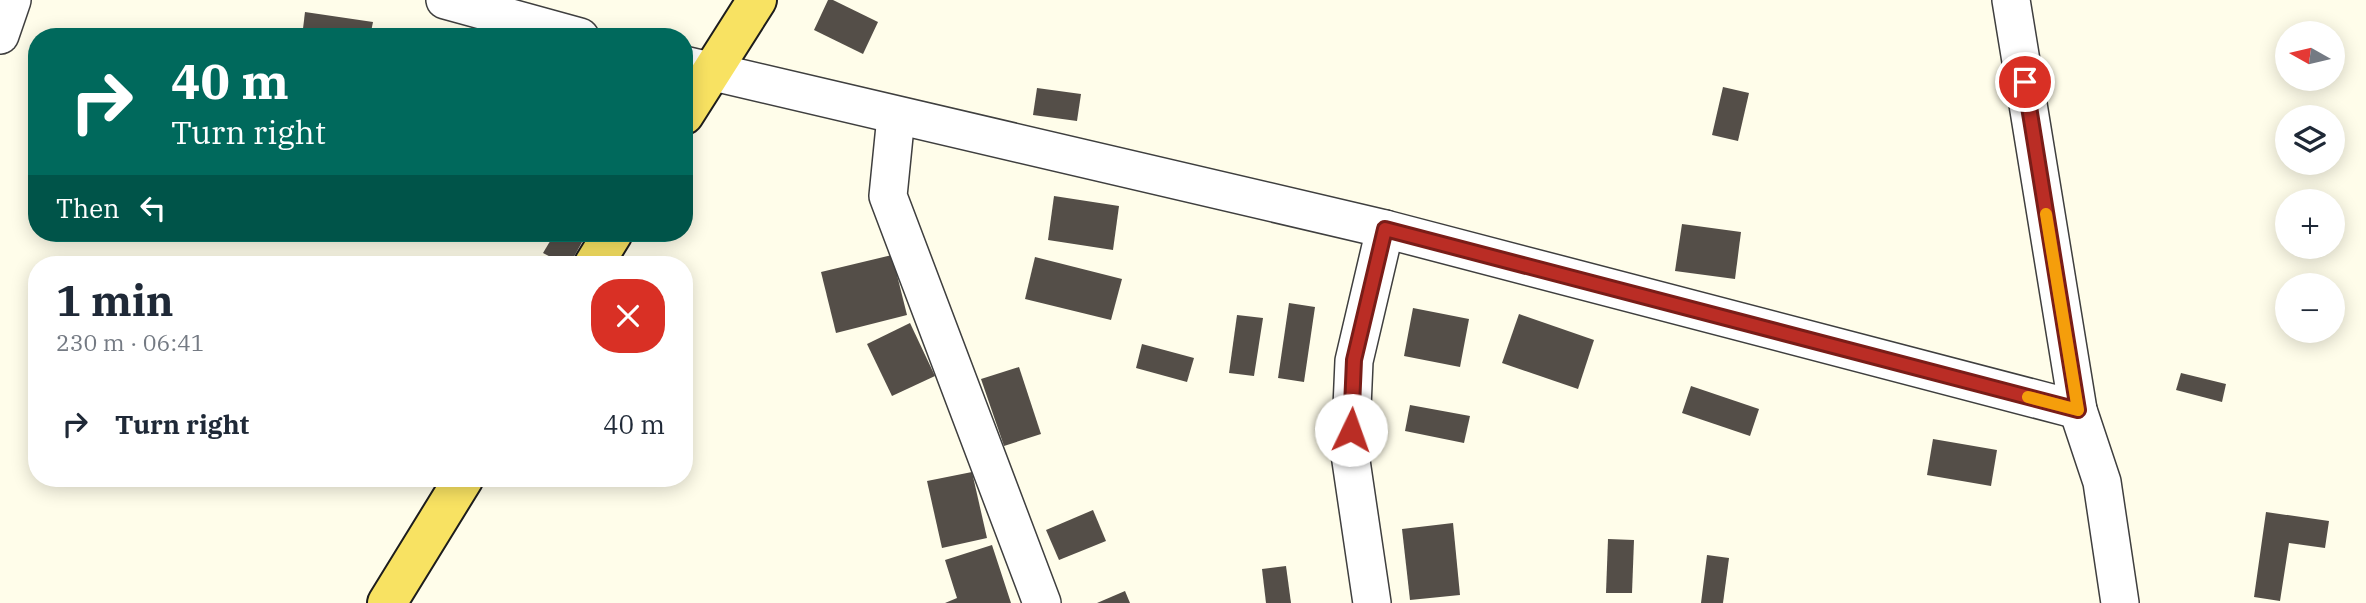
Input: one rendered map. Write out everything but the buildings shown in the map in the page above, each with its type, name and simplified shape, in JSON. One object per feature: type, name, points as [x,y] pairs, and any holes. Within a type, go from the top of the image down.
[{"type":"main road","points":[[697,69],[757,0]]},
{"type":"main road","points":[[387,603],[458,487]]},
{"type":"street","points":[[0,36],[12,0]]},
{"type":"street","points":[[445,0],[547,28]]},
{"type":"street","points":[[2011,0],[2078,410],[2102,482],[2120,603]]},
{"type":"street","points":[[697,69],[1385,229],[2078,410]]},
{"type":"street","points":[[896,116],[888,196],[1041,603]]},
{"type":"street","points":[[1372,603],[1350,454],[1354,360],[1385,229]]},
{"type":"slow traffic","points":[[2028,397],[2078,410],[2046,214]]},
{"type":"route","points":[[1351,430],[1354,360],[1385,229],[2078,410],[2025,82]]}]
